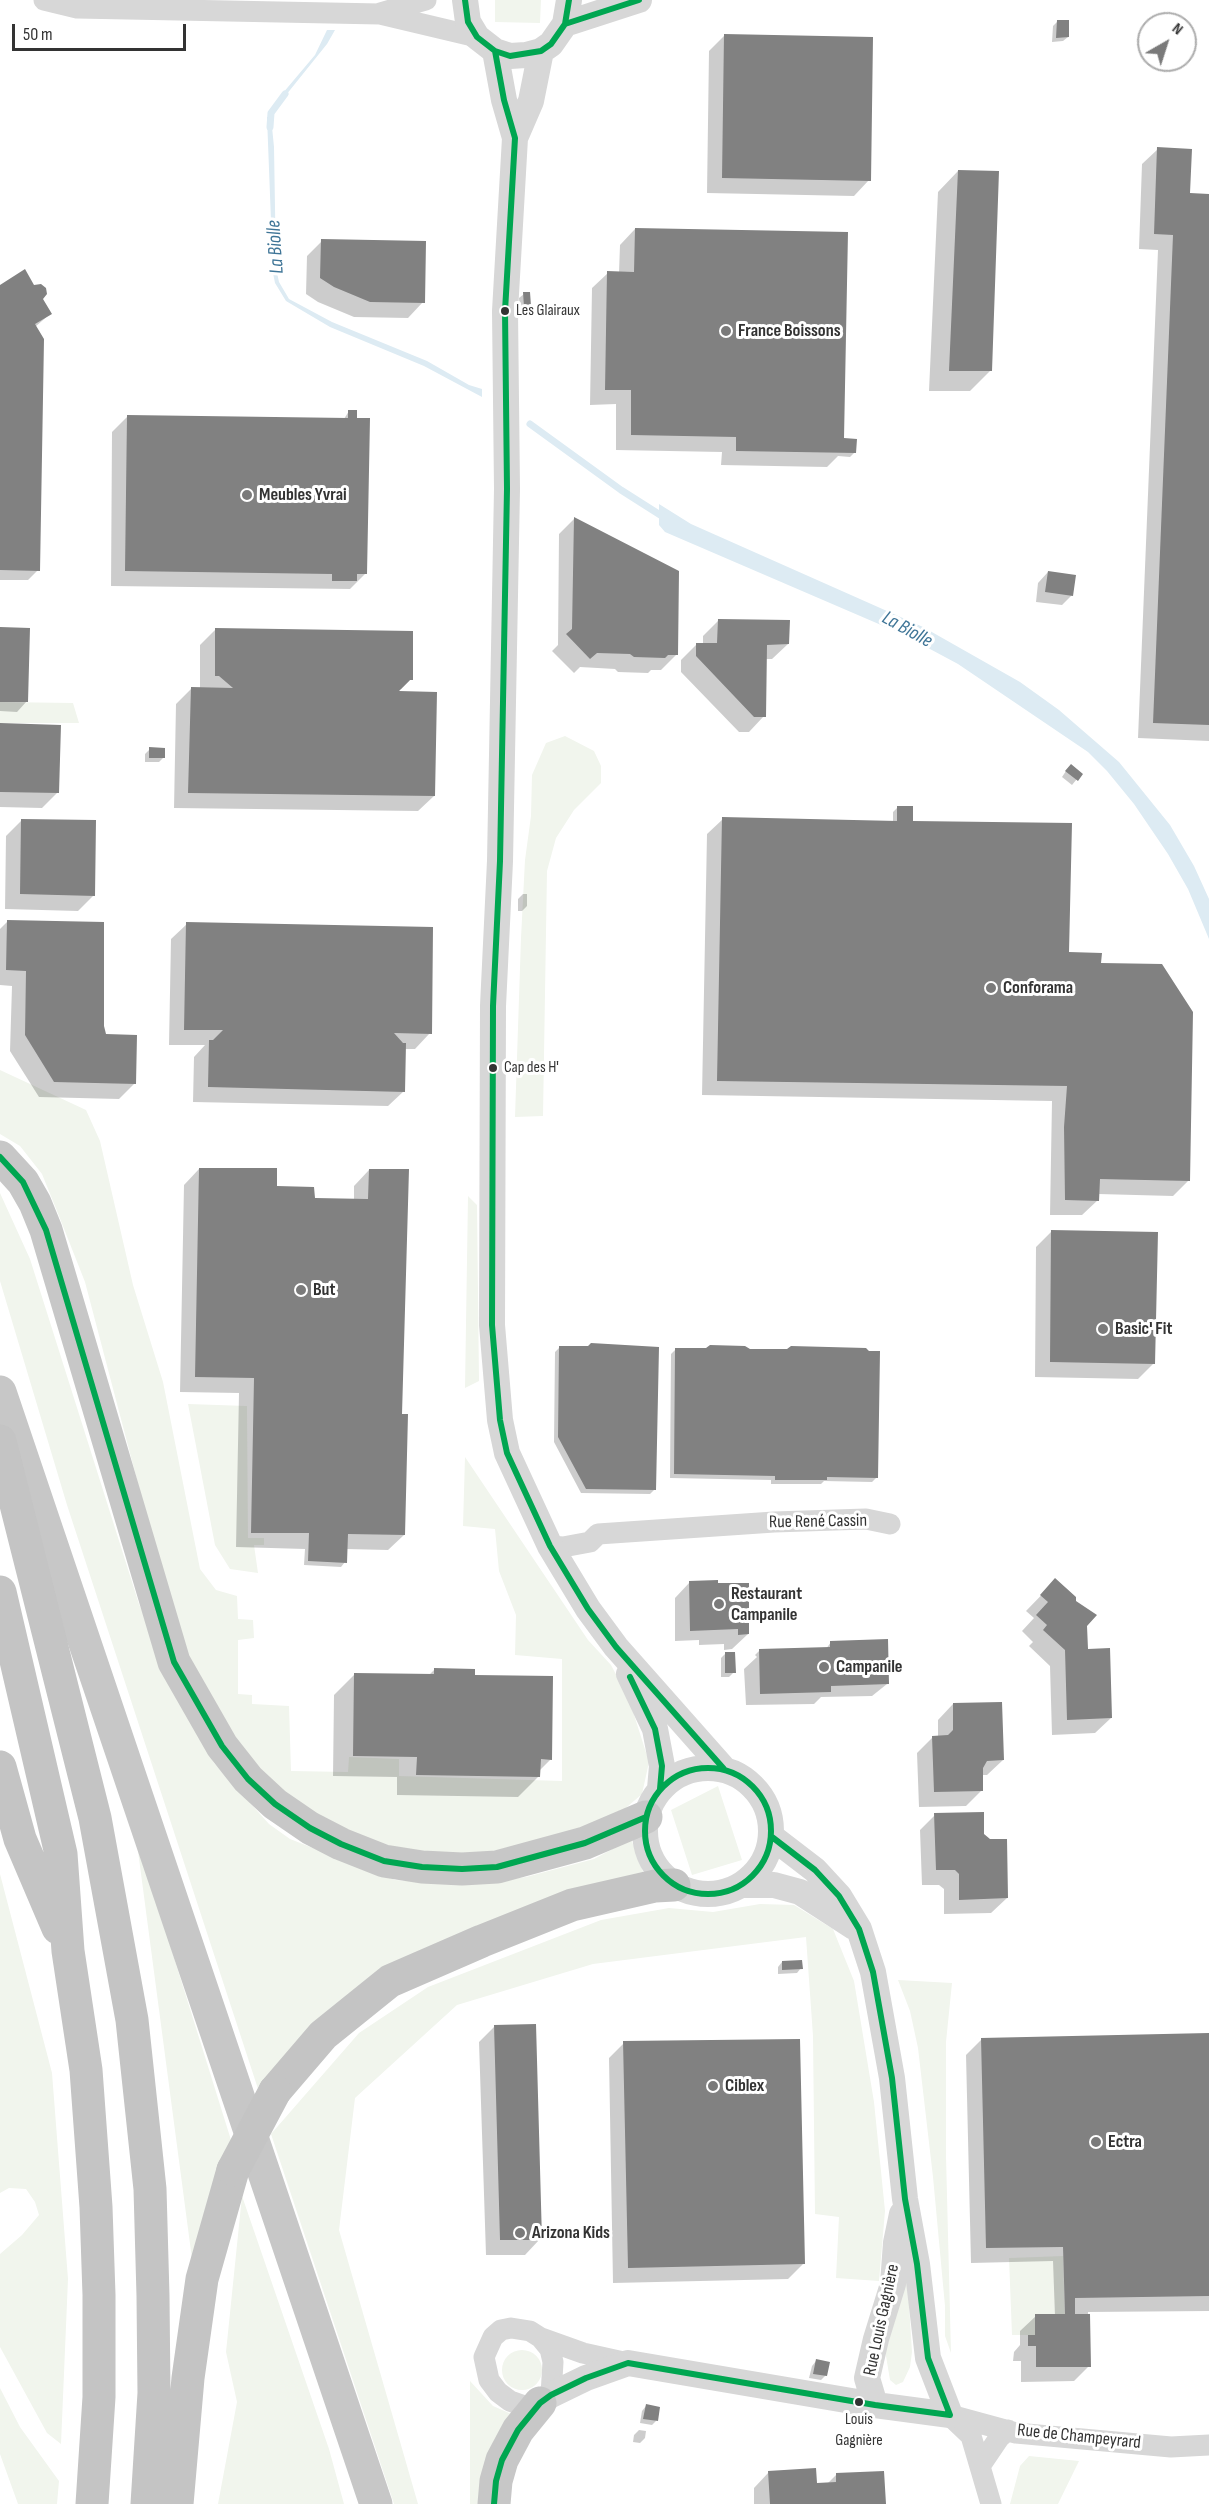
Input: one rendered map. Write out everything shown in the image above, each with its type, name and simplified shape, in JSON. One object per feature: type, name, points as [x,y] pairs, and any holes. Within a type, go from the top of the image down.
[{"type":"highway","points":[[0,1158],[23,1182],[35,1203],[45,1230],[174,1662],[222,1746],[248,1779],[275,1804],[310,1828],[341,1844],[384,1861],[422,1867],[462,1869],[497,1867],[585,1844],[653,1803]]},
{"type":"highway","points":[[0,1392],[376,2504]]},
{"type":"highway","points":[[0,1441],[95,1818],[132,2020],[150,2189],[154,2393],[147,2504]]},
{"type":"highway","points":[[0,1592],[61,1854],[68,1952],[86,2070],[96,2207],[99,2397],[92,2504]]},
{"type":"highway","points":[[0,1767],[21,1839],[68,1952]]},
{"type":"highway","points":[[177,2504],[188,2378],[202,2279],[233,2170],[275,2091],[323,2035],[390,1981],[572,1905],[655,1886],[674,1885]]},
{"type":"highway","points":[[494,2504],[496,2481],[502,2460],[518,2430],[546,2399]]},
{"type":"street","points":[[44,0],[77,8],[380,14],[486,44],[510,56],[541,51],[559,35],[567,12],[639,0]]},
{"type":"street","points":[[380,14],[426,0]]},
{"type":"street","points":[[465,0],[468,22],[486,44],[515,138],[505,311],[507,489],[500,861],[493,1006],[492,1325],[500,1420],[507,1453],[549,1546],[588,1609],[616,1647],[724,1769]]},
{"type":"street","points":[[515,138],[531,101],[541,51]]},
{"type":"street","name":"Rue René Cassin","points":[[549,1546],[563,1547],[590,1542],[598,1534],[774,1522],[866,1520],[890,1524],[865,1532],[621,1544],[601,1549],[590,1542]]},
{"type":"street","points":[[616,1647],[655,1729],[662,1766],[653,1803],[645,1837],[649,1855],[659,1872],[674,1885],[690,1892],[708,1895],[725,1892],[741,1885],[756,1873],[767,1856],[772,1837],[768,1811],[755,1788],[741,1776],[724,1769],[707,1767],[689,1770],[673,1777],[653,1803]]},
{"type":"street","name":"Rue Louis Gagnière","points":[[772,1837],[823,1879],[838,1896],[866,1947],[877,1986],[892,2078],[905,2199],[917,2264],[928,2358],[950,2415]]},
{"type":"street","points":[[741,1885],[774,1885],[800,1892],[857,1929]]},
{"type":"street","name":"Rue Louis Gagnière","points":[[875,2405],[867,2378],[893,2284],[896,2243],[905,2199]]},
{"type":"street","points":[[628,2363],[586,2378],[546,2399],[524,2406],[510,2401],[498,2392],[489,2380],[483,2356],[493,2337],[501,2330],[518,2328],[583,2353],[628,2363],[875,2405],[950,2415],[971,2436],[992,2504]]},
{"type":"street","points":[[541,2338],[549,2349],[553,2362],[546,2399]]},
{"type":"street","name":"Rue de Champeyrard","points":[[950,2415],[1008,2430],[1171,2447],[1209,2445]]},
{"type":"street","points":[[980,2466],[999,2438],[1008,2430]]},
{"type":"shaded area","points":[[495,0],[541,0],[540,23],[495,22]]},
{"type":"shaded area","points":[[0,702],[73,703],[79,723],[0,723]]},
{"type":"shaded area","points":[[565,736],[594,751],[601,766],[601,783],[574,810],[556,838],[547,871],[543,1116],[515,1117],[521,938],[532,775],[546,743]]},
{"type":"shaded area","points":[[0,1070],[86,1110],[100,1141],[133,1285],[163,1382],[200,1569],[216,1590],[237,1596],[238,1619],[253,1620],[254,1638],[238,1640],[238,1694],[252,1695],[252,1704],[289,1706],[291,1771],[348,1772],[349,1757],[399,1759],[399,1776],[562,1781],[562,1659],[515,1655],[516,1615],[499,1571],[495,1529],[463,1526],[465,1457],[588,1640],[611,1665],[629,1699],[649,1762],[642,1794],[613,1819],[587,1828],[465,1858],[418,1853],[368,1840],[300,1809],[247,1756],[196,1681],[157,1556],[85,1282],[42,1174],[20,1146],[0,1134]]},
{"type":"shaded area","points":[[0,1193],[30,1259],[139,1604],[182,1705],[214,1763],[269,1824],[290,1839],[395,1880],[463,1885],[526,1877],[594,1859],[631,1839],[645,1877],[475,1931],[260,2095],[67,1505],[0,1281]]},
{"type":"shaded area","points":[[468,1196],[477,1205],[479,1381],[465,1388]]},
{"type":"shaded area","points":[[188,1404],[247,1406],[248,1538],[264,1538],[264,1545],[254,1545],[258,1573],[230,1569],[215,1545]]},
{"type":"shaded area","points":[[718,1786],[742,1860],[692,1875],[671,1810]]},
{"type":"shaded area","points":[[136,1836],[231,2140],[194,2274]]},
{"type":"shaded area","points":[[0,1874],[52,2073],[68,2279],[61,2444],[47,2433],[0,2347],[0,2254],[22,2235],[39,2215],[35,2202],[26,2189],[9,2188],[0,2193]]},
{"type":"shaded area","points":[[760,1904],[794,1905],[833,1929],[854,1981],[874,2102],[885,2211],[879,2281],[836,2278],[839,2217],[815,2214],[813,2036],[806,1937],[593,1964],[457,2005],[355,2098],[339,2230],[418,2504],[394,2504],[271,2134],[359,2033],[428,1987],[601,1920],[669,1908],[713,1912]]},
{"type":"shaded area","points":[[898,1980],[952,1983],[946,2042],[946,2156],[951,2353],[945,2336],[945,2306],[933,2177],[918,2048],[910,2011]]},
{"type":"shaded area","points":[[242,2196],[329,2449],[344,2504],[218,2504],[237,2402],[226,2352]]},
{"type":"shaded area","points":[[1063,2256],[1065,2314],[1035,2335],[1012,2335],[1009,2258]]},
{"type":"shaded area","points":[[907,2273],[912,2352],[910,2367],[903,2382],[896,2385],[890,2380],[885,2350]]},
{"type":"shaded area","points":[[522,2350],[536,2356],[542,2370],[536,2384],[522,2390],[508,2384],[502,2370],[508,2356]]},
{"type":"shaded area","points":[[470,2381],[493,2406],[516,2416],[482,2504],[470,2504]]},
{"type":"shaded area","points":[[0,2388],[20,2427],[59,2481],[57,2504],[18,2504],[0,2454]]},
{"type":"shaded area","points":[[1029,2456],[1079,2461],[1058,2504],[1010,2504],[1020,2466]]},
{"type":"water","points":[[327,30],[335,30],[327,44],[282,100],[277,100],[315,55]]},
{"type":"water","points":[[267,117],[271,117],[274,147],[276,268],[279,282],[289,299],[332,322],[427,361],[469,385],[482,389],[482,397],[424,366],[330,327],[286,301],[275,283],[273,273]]},
{"type":"water","points":[[659,504],[691,524],[923,627],[1020,682],[1059,710],[1119,762],[1170,825],[1194,866],[1209,899],[1209,939],[1188,889],[1168,854],[1134,804],[1088,752],[958,664],[902,634],[665,532],[659,525]]},
{"type":"building","points":[[1057,20],[1069,20],[1069,37],[1056,38]]},
{"type":"building","points":[[724,34],[873,37],[871,181],[722,178]]},
{"type":"building","points":[[1157,147],[1192,149],[1190,193],[1209,194],[1209,725],[1153,723],[1173,235],[1154,234]]},
{"type":"building","points":[[958,170],[999,171],[992,371],[949,371]]},
{"type":"building","name":"France Boissons","points":[[635,228],[848,232],[844,438],[857,439],[856,453],[736,451],[736,437],[631,435],[631,390],[605,390],[607,271],[634,272]]},
{"type":"building","points":[[321,239],[426,241],[425,303],[370,302],[334,287],[320,278]]},
{"type":"building","points":[[25,269],[34,285],[41,284],[46,288],[47,294],[43,299],[52,314],[35,324],[44,339],[40,571],[0,570],[0,285]]},
{"type":"building","name":"Les Glairaux","points":[[523,292],[530,292],[531,306],[524,307]]},
{"type":"building","name":"Meubles Yvrai","points":[[348,410],[357,410],[357,418],[370,418],[367,574],[357,574],[357,581],[332,581],[332,574],[125,571],[127,415],[348,418]]},
{"type":"building","points":[[574,517],[679,571],[678,655],[668,655],[665,658],[597,653],[590,659],[566,634],[572,629]]},
{"type":"building","points":[[1048,571],[1076,575],[1073,596],[1045,592]]},
{"type":"building","points":[[718,619],[790,620],[789,644],[767,645],[766,717],[754,717],[696,656],[696,643],[717,643]]},
{"type":"building","points":[[0,627],[30,628],[28,702],[0,702]]},
{"type":"building","points":[[215,628],[413,631],[413,680],[410,680],[399,691],[437,692],[435,796],[188,793],[191,687],[233,688],[219,676],[215,676]]},
{"type":"building","points":[[0,723],[61,725],[59,793],[0,792]]},
{"type":"building","points":[[149,747],[165,748],[165,758],[149,758]]},
{"type":"building","points":[[1071,764],[1083,774],[1078,781],[1065,771]]},
{"type":"building","name":"Conforama","points":[[897,806],[913,806],[913,821],[1072,823],[1069,952],[1102,953],[1101,963],[1162,964],[1193,1012],[1190,1181],[1100,1179],[1099,1201],[1065,1200],[1064,1127],[1067,1086],[717,1081],[722,817],[897,821]]},
{"type":"building","points":[[21,819],[96,820],[95,896],[20,894]]},
{"type":"building","points":[[7,920],[104,922],[104,1026],[106,1034],[137,1035],[136,1084],[54,1082],[25,1035],[26,971],[6,970]]},
{"type":"building","points":[[186,922],[433,927],[432,1034],[394,1033],[403,1043],[406,1043],[405,1092],[208,1087],[209,1040],[213,1040],[223,1030],[184,1030]]},
{"type":"building","name":"But","points":[[199,1168],[277,1168],[277,1186],[314,1187],[315,1198],[368,1199],[369,1169],[409,1169],[402,1414],[408,1414],[405,1535],[348,1534],[347,1563],[308,1561],[309,1533],[251,1533],[254,1378],[195,1377]]},
{"type":"building","name":"Basic' Fit","points":[[1051,1230],[1158,1232],[1155,1364],[1050,1362]]},
{"type":"building","points":[[591,1343],[659,1347],[656,1490],[586,1489],[558,1437],[559,1346],[588,1346]]},
{"type":"building","points":[[710,1345],[745,1346],[750,1349],[787,1349],[791,1346],[866,1348],[869,1351],[880,1351],[878,1478],[827,1477],[827,1480],[775,1480],[775,1476],[674,1474],[675,1348],[706,1348]]},
{"type":"building","points":[[1055,1578],[1076,1597],[1076,1601],[1097,1615],[1087,1626],[1088,1649],[1110,1648],[1112,1718],[1067,1720],[1065,1650],[1043,1630],[1047,1625],[1036,1615],[1048,1602],[1040,1595]]},
{"type":"building","name":"Restaurant Campanile","points":[[718,1580],[718,1583],[749,1583],[749,1634],[738,1635],[738,1629],[690,1631],[689,1581]]},
{"type":"building","name":"Campanile","points":[[888,1639],[889,1684],[831,1686],[831,1692],[760,1694],[759,1649],[830,1647],[830,1641]]},
{"type":"building","points":[[725,1652],[735,1652],[736,1673],[725,1673]]},
{"type":"building","points":[[434,1668],[475,1669],[475,1675],[553,1676],[552,1760],[541,1759],[540,1777],[416,1775],[417,1757],[353,1756],[354,1673],[434,1674]]},
{"type":"building","points":[[1002,1702],[1004,1760],[987,1761],[983,1768],[983,1791],[934,1792],[932,1736],[948,1735],[953,1730],[953,1703]]},
{"type":"building","points":[[984,1812],[984,1834],[990,1839],[1007,1839],[1008,1898],[959,1900],[959,1874],[955,1870],[936,1870],[934,1813]]},
{"type":"building","points":[[802,1960],[803,1969],[782,1970],[782,1961]]},
{"type":"building","points":[[536,2024],[542,2240],[500,2240],[494,2025]]},
{"type":"building","name":"Ectra","points":[[1209,2033],[1209,2296],[1075,2298],[1075,2314],[1090,2314],[1091,2367],[1036,2367],[1036,2346],[1028,2346],[1028,2335],[1035,2335],[1035,2314],[1065,2314],[1063,2247],[986,2248],[981,2038]]},
{"type":"building","points":[[800,2039],[805,2264],[628,2268],[623,2041]]},
{"type":"building","points":[[816,2359],[830,2362],[827,2376],[813,2374]]},
{"type":"building","points":[[646,2404],[660,2407],[658,2421],[643,2419]]},
{"type":"building","points":[[816,2468],[817,2483],[836,2482],[836,2473],[884,2471],[886,2504],[770,2504],[768,2471]]},
{"type":"waterway","name":"La Biolle","points":[[270,127],[271,113],[285,94]]},
{"type":"waterway","name":"La Biolle","points":[[530,424],[621,490],[665,518]]},
{"type":"transit line","points":[[465,0],[468,22],[477,37],[495,51],[510,56],[541,51],[551,44],[565,24],[569,0]]},
{"type":"transit line","points":[[565,24],[639,0]]},
{"type":"transit line","points":[[495,51],[504,100],[515,138],[505,311],[507,489],[500,861],[493,1006],[492,1325],[500,1420],[507,1453],[550,1546],[588,1609],[616,1647],[724,1769]]},
{"type":"transit line","points":[[0,1157],[23,1182],[46,1230],[174,1662],[222,1746],[248,1779],[275,1804],[310,1828],[341,1844],[384,1861],[422,1867],[462,1869],[497,1867],[585,1843],[646,1817]]},
{"type":"transit line","points":[[630,1677],[655,1729],[662,1766],[660,1789]]},
{"type":"transit line","points":[[708,1768],[732,1772],[753,1786],[767,1807],[771,1831],[767,1855],[753,1876],[732,1890],[708,1894],[684,1890],[663,1876],[649,1855],[645,1831],[649,1807],[663,1786],[684,1772],[708,1768]]},
{"type":"transit line","points":[[494,2504],[496,2481],[502,2460],[518,2430],[540,2403],[586,2378],[628,2363],[875,2405],[950,2415],[928,2358],[917,2264],[905,2199],[892,2078],[873,1972],[859,1929],[839,1896],[815,1870],[772,1837]]},
{"type":"place","name":"Les Glairaux","points":[[505,311]]},
{"type":"place","name":"France Boissons","points":[[726,331]]},
{"type":"place","name":"Meubles Yvrai","points":[[247,495]]},
{"type":"place","name":"Conforama","points":[[991,988]]},
{"type":"place","name":"Cap des H'","points":[[493,1068]]},
{"type":"place","name":"But","points":[[301,1290]]},
{"type":"place","name":"Basic' Fit","points":[[1103,1329]]},
{"type":"place","name":"Restaurant Campanile","points":[[719,1604]]},
{"type":"place","name":"Campanile","points":[[824,1667]]},
{"type":"place","name":"Ciblex","points":[[713,2086]]},
{"type":"place","name":"Ectra","points":[[1096,2142]]},
{"type":"place","name":"Arizona Kids","points":[[520,2233]]},
{"type":"place","name":"Louis Gagnière","points":[[859,2402]]}]
